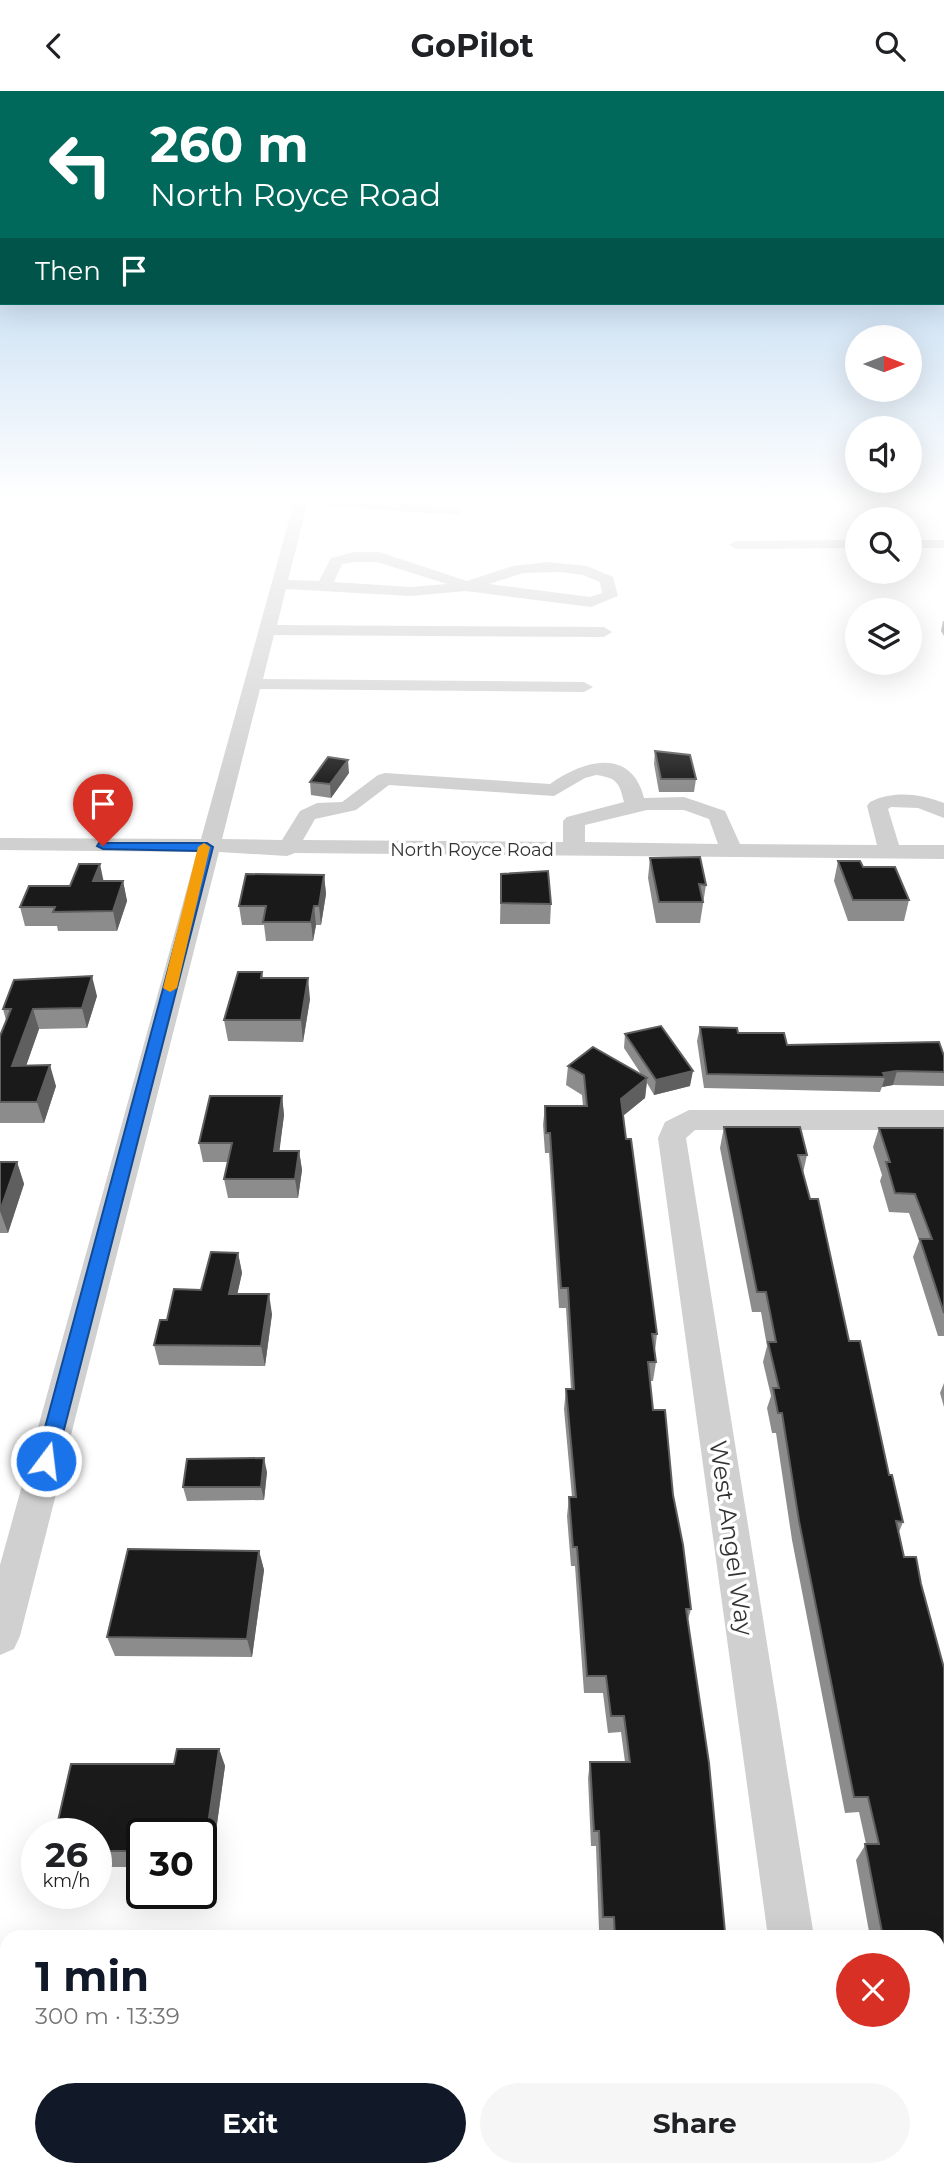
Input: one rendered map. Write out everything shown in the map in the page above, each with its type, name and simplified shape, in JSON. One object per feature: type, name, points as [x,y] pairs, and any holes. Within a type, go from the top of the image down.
[{"type":"street","points":[[0,1636],[5,1594],[274,599]]},
{"type":"street","points":[[266,630],[604,632]]},
{"type":"street","points":[[252,684],[584,687]]},
{"type":"street","points":[[286,849],[307,815],[317,809],[337,810],[349,806],[385,779],[554,790],[578,773],[596,769],[619,772],[629,780],[635,805]]},
{"type":"street","points":[[891,852],[882,833],[877,806],[891,801],[919,802],[944,812]]},
{"type":"street","points":[[574,851],[574,821],[635,805],[701,805],[718,815],[732,852]]},
{"type":"street","name":"North Royce Road","points":[[0,844],[286,849],[944,852]]},
{"type":"street","name":"West Angel Way","points":[[789,1930],[672,1138],[675,1129],[689,1120],[944,1120]]},
{"type":"building","points":[[655,751],[690,755],[696,779],[661,779]]},
{"type":"building","points":[[328,757],[348,760],[330,784],[310,782]]},
{"type":"building","points":[[700,857],[706,885],[699,884],[703,902],[659,902],[650,858]]},
{"type":"building","points":[[838,861],[860,861],[863,867],[895,867],[909,900],[853,900]]},
{"type":"building","points":[[79,864],[100,864],[93,881],[123,881],[113,911],[53,912],[55,907],[20,907],[29,886],[70,886]]},
{"type":"building","points":[[548,871],[551,904],[501,903],[501,874]]},
{"type":"building","points":[[246,874],[324,875],[319,906],[314,906],[311,922],[263,922],[266,906],[239,906]]},
{"type":"building","points":[[238,972],[262,972],[261,978],[308,978],[301,1020],[224,1020]]},
{"type":"building","points":[[92,976],[82,1008],[33,1009],[12,1066],[50,1065],[37,1102],[0,1102],[0,1036],[11,1009],[3,1009],[14,980]]},
{"type":"building","points":[[661,1026],[693,1071],[656,1080],[625,1034]]},
{"type":"building","points":[[700,1027],[737,1028],[738,1033],[784,1033],[787,1045],[939,1042],[944,1056],[944,1072],[897,1071],[883,1073],[885,1077],[707,1074]]},
{"type":"building","points":[[593,1047],[647,1078],[621,1099],[626,1139],[631,1139],[657,1334],[652,1334],[656,1362],[648,1362],[653,1410],[665,1410],[673,1495],[691,1609],[686,1609],[709,1763],[725,1930],[615,1930],[614,1917],[603,1917],[599,1831],[594,1831],[590,1762],[630,1762],[624,1716],[611,1716],[606,1676],[587,1676],[577,1547],[573,1547],[569,1497],[576,1497],[566,1389],[574,1389],[568,1288],[561,1288],[550,1133],[546,1133],[545,1106],[587,1106],[584,1075],[568,1066]]},
{"type":"building","points":[[210,1096],[282,1096],[274,1151],[299,1151],[295,1179],[224,1179],[232,1143],[199,1143]]},
{"type":"building","points":[[724,1127],[800,1127],[807,1155],[798,1155],[810,1199],[818,1199],[849,1341],[860,1341],[889,1475],[892,1475],[903,1522],[896,1521],[904,1557],[916,1557],[944,1668],[944,1930],[882,1930],[865,1844],[879,1844],[868,1797],[854,1797],[799,1521],[782,1413],[778,1413],[773,1388],[779,1388],[768,1342],[776,1342],[766,1292],[757,1292]]},
{"type":"building","points":[[879,1128],[944,1128],[944,1313],[920,1239],[932,1239],[915,1194],[895,1193],[886,1162],[890,1162]]},
{"type":"building","points":[[0,1162],[17,1162],[0,1211]]},
{"type":"building","points":[[211,1252],[238,1253],[229,1294],[269,1294],[261,1346],[154,1345],[160,1320],[167,1320],[174,1289],[201,1290]]},
{"type":"building","points":[[264,1458],[261,1487],[183,1487],[187,1459]]},
{"type":"building","points":[[128,1549],[259,1551],[247,1639],[107,1637]]},
{"type":"building","points":[[177,1749],[219,1749],[209,1818],[126,1818],[126,1851],[112,1851],[112,1818],[59,1818],[71,1764],[174,1764]]},
{"type":"slow traffic","points":[[170,988],[207,847],[204,847]]},
{"type":"route","points":[[46,1461],[207,847],[103,846]]}]
